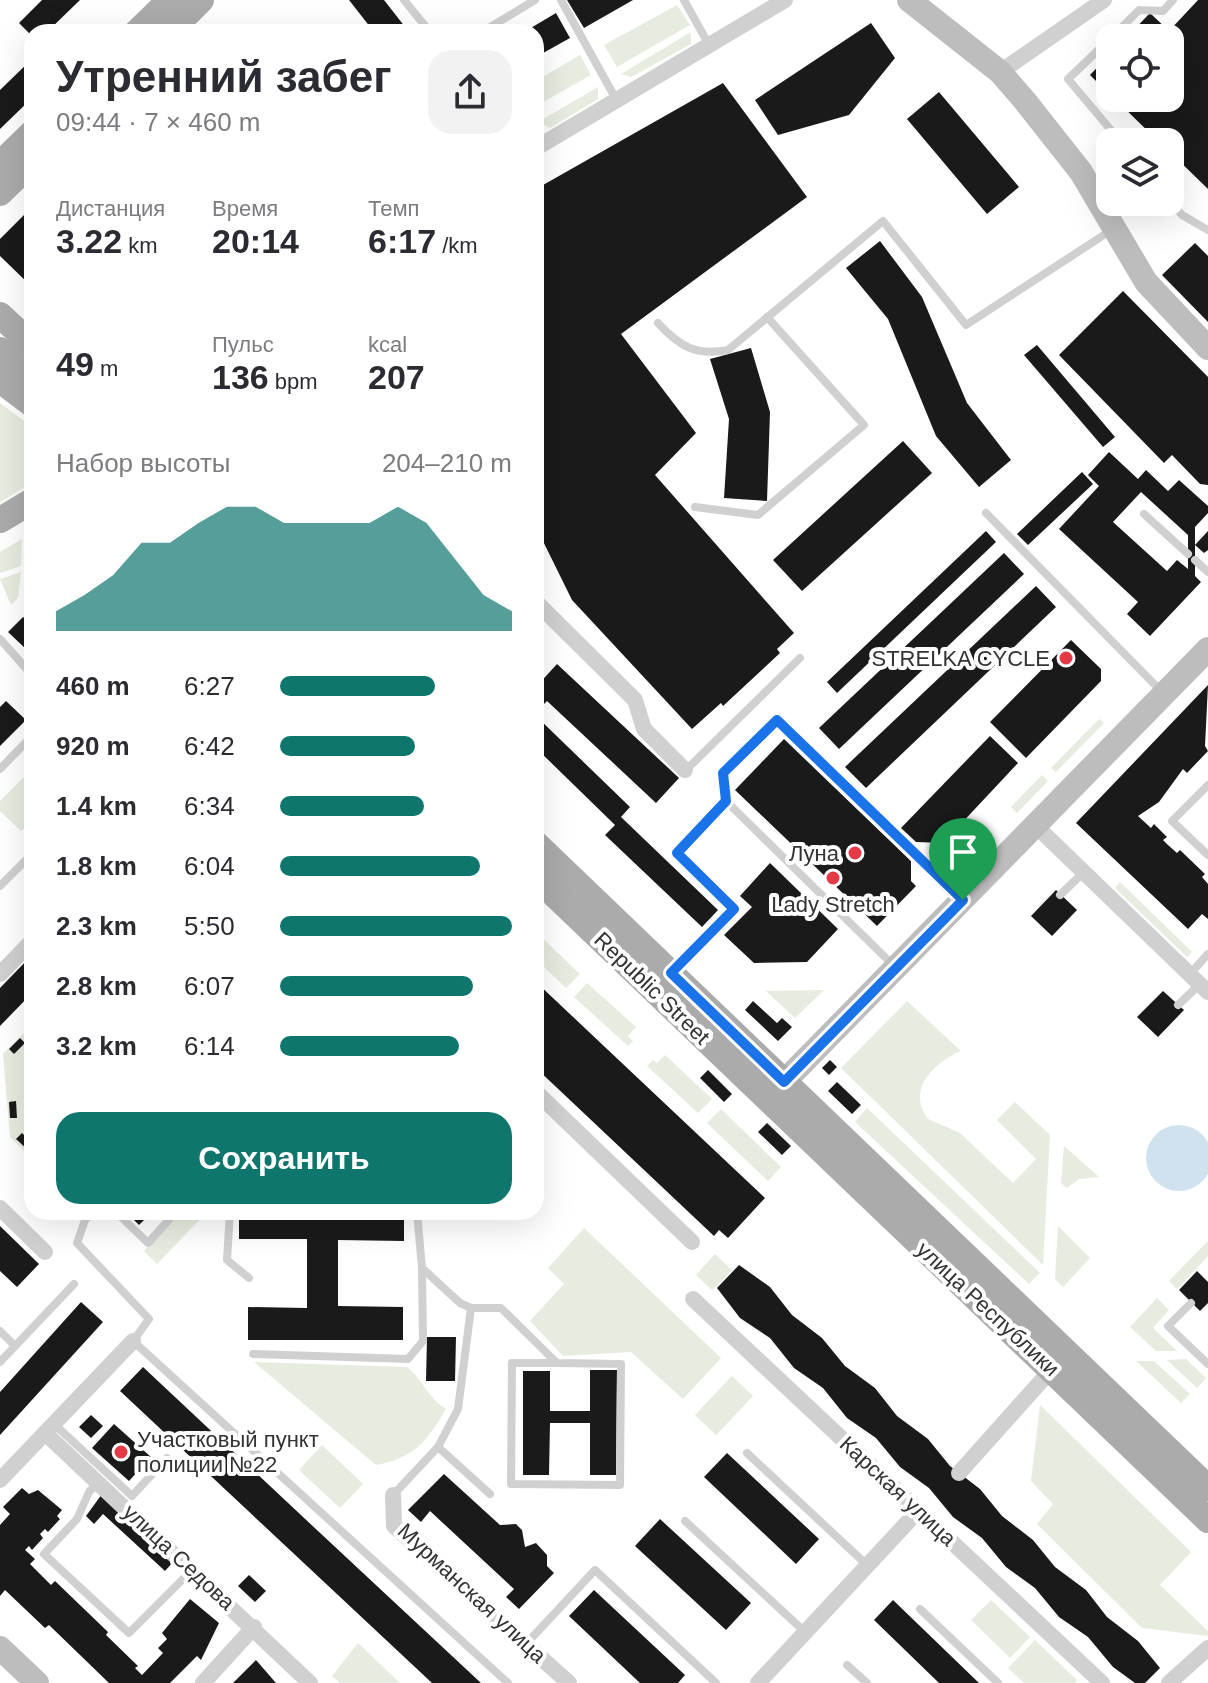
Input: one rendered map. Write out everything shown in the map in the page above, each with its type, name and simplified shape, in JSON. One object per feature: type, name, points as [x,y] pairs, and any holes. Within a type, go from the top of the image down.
[{"type":"main road","points":[[159,20],[201,0]]},
{"type":"main road","points":[[0,164],[24,141]]},
{"type":"main road","points":[[0,193],[24,170]]},
{"type":"main road","points":[[0,315],[24,338]]},
{"type":"main road","points":[[0,350],[24,372]]},
{"type":"main road","points":[[0,380],[24,398]]},
{"type":"main road","points":[[0,520],[24,506]]},
{"type":"main road","name":"Republic Street","points":[[544,852],[671,973],[776,1090]]},
{"type":"main road","name":"Republic Street","points":[[544,884],[776,1090]]},
{"type":"main road","name":"улица Республики","points":[[776,1090],[1052,1369],[1208,1520]]},
{"type":"main road","name":"улица Республики","points":[[776,1090],[1208,1488]]},
{"type":"street","points":[[909,0],[1000,72],[1081,172],[1146,282],[1208,348]]},
{"type":"street","points":[[1000,72],[1104,0]]},
{"type":"street","points":[[544,143],[710,46],[776,2]]},
{"type":"street","points":[[544,610],[635,700],[644,729],[685,770]]},
{"type":"street","points":[[776,1090],[1037,827],[1208,649]]},
{"type":"street","points":[[1037,827],[1199,984]]},
{"type":"street","points":[[0,974],[24,949]]},
{"type":"street","points":[[544,1100],[692,1242]]},
{"type":"street","points":[[0,1208],[45,1252]]},
{"type":"street","name":"Карская улица","points":[[693,1299],[1102,1683]]},
{"type":"street","points":[[0,1480],[133,1341]]},
{"type":"street","points":[[959,1473],[1052,1369]]},
{"type":"street","name":"улица Седова","points":[[50,1429],[98,1482],[310,1683]]},
{"type":"street","name":"Мурманская улица","points":[[393,1495],[394,1526],[569,1683]]},
{"type":"street","points":[[758,1683],[919,1510]]},
{"type":"street","points":[[203,1683],[254,1627]]},
{"type":"street","points":[[0,1648],[37,1683]]},
{"type":"street","points":[[1169,1683],[1208,1648]]},
{"type":"lane","points":[[404,0],[424,24]]},
{"type":"lane","points":[[495,24],[535,0]]},
{"type":"lane","points":[[561,0],[617,102]]},
{"type":"lane","points":[[684,0],[710,46]]},
{"type":"lane","points":[[1124,24],[1139,10],[1163,11],[1173,0]]},
{"type":"lane","points":[[1096,52],[1068,79],[1109,128]]},
{"type":"lane","points":[[1184,216],[1208,230]]},
{"type":"lane","points":[[658,323],[679,346],[707,354],[728,350],[883,221],[966,325],[1116,227]]},
{"type":"lane","points":[[695,507],[758,515],[864,425],[767,317]]},
{"type":"lane","points":[[986,513],[1164,694]]},
{"type":"lane","points":[[1144,514],[1208,572]]},
{"type":"lane","points":[[0,639],[24,666]]},
{"type":"lane","points":[[685,770],[800,658]]},
{"type":"lane","points":[[896,967],[726,801],[723,773],[777,720],[963,900]]},
{"type":"lane","points":[[0,769],[24,744]]},
{"type":"lane","points":[[1208,785],[1172,821],[1208,855]]},
{"type":"lane","points":[[671,973],[734,909],[677,853],[726,801]]},
{"type":"lane","points":[[0,886],[24,862]]},
{"type":"lane","points":[[1060,895],[1083,873]]},
{"type":"lane","points":[[1178,1005],[1199,984],[1208,954]]},
{"type":"lane","points":[[85,1220],[77,1243],[149,1319],[133,1341],[508,1683]]},
{"type":"lane","points":[[124,1220],[148,1243],[169,1220]]},
{"type":"lane","points":[[230,1220],[227,1260],[249,1278]]},
{"type":"lane","points":[[253,1354],[408,1359],[423,1341],[418,1220]]},
{"type":"lane","points":[[422,1268],[460,1303],[471,1308],[501,1308],[557,1363],[621,1364],[620,1485],[511,1484],[512,1363],[557,1363]]},
{"type":"lane","points":[[0,1362],[74,1284]]},
{"type":"lane","points":[[1191,1303],[1168,1326],[1208,1364]]},
{"type":"lane","points":[[393,1495],[438,1447],[458,1409],[471,1308]]},
{"type":"lane","points":[[0,1331],[15,1346]]},
{"type":"lane","points":[[50,1429],[132,1496],[167,1458]]},
{"type":"lane","points":[[438,1447],[490,1494]]},
{"type":"lane","points":[[747,1453],[868,1565]]},
{"type":"lane","points":[[98,1482],[89,1492],[77,1519],[44,1554],[129,1633],[193,1569]]},
{"type":"lane","points":[[685,1521],[805,1632]]},
{"type":"lane","points":[[526,1644],[595,1570],[716,1683]]},
{"type":"lane","points":[[920,1609],[998,1683]]},
{"type":"lane","points":[[847,1665],[867,1683]]},
{"type":"shaded area","points":[[677,5],[690,25],[617,67],[604,45]]},
{"type":"shaded area","points":[[691,32],[691,44],[631,77],[621,74]]},
{"type":"shaded area","points":[[580,55],[591,75],[544,101],[544,76]]},
{"type":"shaded area","points":[[598,87],[598,99],[550,128],[544,125],[544,118]]},
{"type":"shaded area","points":[[0,403],[24,421],[24,488],[0,502]]},
{"type":"shaded area","points":[[22,539],[21,566],[0,573],[0,552]]},
{"type":"shaded area","points":[[21,572],[18,598],[11,605],[0,579]]},
{"type":"shaded area","points":[[1099,719],[1104,723],[1056,772],[1051,768]]},
{"type":"shaded area","points":[[1042,775],[1048,781],[1017,813],[1011,807]]},
{"type":"shaded area","points":[[24,777],[24,828],[21,831],[0,811],[0,801]]},
{"type":"shaded area","points":[[1120,882],[1192,952],[1187,957],[1115,888]]},
{"type":"shaded area","points":[[544,940],[580,974],[566,988],[544,967]]},
{"type":"shaded area","points":[[587,983],[636,1027],[628,1036],[633,1041],[628,1046],[574,997]]},
{"type":"shaded area","points":[[824,990],[795,1018],[766,991]]},
{"type":"shaded area","points":[[907,1001],[961,1051],[932,1070],[921,1088],[922,1108],[928,1119],[960,1133],[1013,1183],[1036,1159],[997,1120],[1015,1102],[1050,1135],[1043,1265],[841,1068]]},
{"type":"shaded area","points":[[24,1033],[24,1151],[10,1137],[3,1054]]},
{"type":"shaded area","points":[[665,1055],[712,1099],[698,1113],[647,1066],[653,1060],[657,1063]]},
{"type":"shaded area","points":[[867,1108],[1040,1273],[1029,1284],[855,1122]]},
{"type":"shaded area","points":[[721,1109],[781,1167],[768,1181],[707,1123]]},
{"type":"shaded area","points":[[1064,1146],[1099,1177],[1079,1179],[1067,1188],[1061,1183]]},
{"type":"shaded area","points":[[175,1220],[199,1220],[157,1264],[144,1251]]},
{"type":"shaded area","points":[[1058,1226],[1090,1258],[1063,1287],[1055,1279]]},
{"type":"shaded area","points":[[584,1228],[721,1358],[683,1399],[631,1352],[563,1356],[530,1321],[564,1284],[548,1268]]},
{"type":"shaded area","points":[[1208,1241],[1208,1256],[1177,1289],[1169,1281]]},
{"type":"shaded area","points":[[715,1254],[732,1270],[712,1290],[696,1275]]},
{"type":"shaded area","points":[[1157,1298],[1169,1310],[1153,1328],[1177,1351],[1156,1351],[1130,1327]]},
{"type":"shaded area","points":[[1186,1359],[1206,1378],[1197,1388],[1167,1360]]},
{"type":"shaded area","points":[[1136,1361],[1154,1361],[1190,1394],[1181,1403]]},
{"type":"shaded area","points":[[254,1362],[407,1367],[446,1409],[418,1446],[401,1458],[376,1465]]},
{"type":"shaded area","points":[[732,1376],[753,1396],[716,1435],[695,1415]]},
{"type":"shaded area","points":[[1040,1405],[1191,1552],[1160,1585],[1208,1631],[1208,1636],[1142,1628],[1037,1524],[1053,1504],[1031,1481]]},
{"type":"shaded area","points":[[322,1445],[363,1484],[340,1508],[299,1470]]},
{"type":"shaded area","points":[[991,1600],[1030,1637],[1010,1658],[971,1620]]},
{"type":"shaded area","points":[[1035,1640],[1077,1680],[1074,1683],[1024,1683],[1008,1668]]},
{"type":"shaded area","points":[[358,1643],[400,1683],[340,1683],[332,1676]]},
{"type":"water","points":[[1173,1126],[1185,1126],[1197,1131],[1206,1140],[1209,1170],[1197,1185],[1185,1190],[1173,1190],[1161,1185],[1152,1176],[1147,1164],[1147,1152],[1152,1140],[1161,1131]]},
{"type":"building","points":[[42,0],[80,0],[55,24],[24,24],[24,28],[19,23]]},
{"type":"building","points":[[349,0],[384,0],[403,24],[368,24]]},
{"type":"building","points":[[567,0],[633,0],[584,28]]},
{"type":"building","points":[[1198,0],[1208,0],[1208,189],[1184,166],[1184,128],[1145,128],[1128,112],[1184,112],[1184,24],[1176,24]]},
{"type":"building","points":[[556,13],[570,38],[544,53],[544,24],[537,24]]},
{"type":"building","points":[[1150,13],[1162,24],[1139,24]]},
{"type":"building","points":[[871,23],[895,58],[849,115],[778,135],[755,100]]},
{"type":"building","points":[[24,67],[24,106],[0,129],[0,90]]},
{"type":"building","points":[[723,83],[807,197],[621,334],[696,433],[655,475],[794,633],[777,649],[780,653],[723,706],[721,703],[692,729],[572,600],[544,543],[544,184]]},
{"type":"building","points":[[939,92],[1019,187],[987,214],[907,119]]},
{"type":"building","points":[[24,215],[24,279],[0,256],[0,239]]},
{"type":"building","points":[[880,241],[922,297],[967,403],[1011,460],[979,487],[936,436],[888,319],[846,268]]},
{"type":"building","points":[[1195,243],[1208,256],[1208,322],[1162,275]]},
{"type":"building","points":[[1123,291],[1208,377],[1208,485],[1200,484],[1172,455],[1164,463],[1059,355]]},
{"type":"building","points":[[1037,345],[1115,437],[1103,447],[1024,355]]},
{"type":"building","points":[[751,348],[770,412],[767,501],[724,498],[729,419],[710,359]]},
{"type":"building","points":[[903,441],[932,473],[802,591],[773,560]]},
{"type":"building","points":[[1109,452],[1138,479],[1146,470],[1168,491],[1179,480],[1208,506],[1208,513],[1195,527],[1195,576],[1201,582],[1150,636],[1127,614],[1138,602],[1059,529],[1099,486],[1088,475]],"holes":[[[1141,492],[1188,535],[1188,569],[1177,560],[1167,571],[1113,522]]]},
{"type":"building","points":[[1082,472],[1093,484],[1028,545],[1017,534]]},
{"type":"building","points":[[986,531],[996,542],[837,693],[827,682]]},
{"type":"building","points":[[1208,531],[1208,550],[1204,553],[1195,545]]},
{"type":"building","points":[[1004,553],[1024,574],[839,749],[819,728]]},
{"type":"building","points":[[1036,586],[1056,607],[866,788],[845,767]]},
{"type":"building","points":[[24,618],[24,647],[8,632]]},
{"type":"building","points":[[1071,640],[1101,669],[1101,681],[1026,758],[990,722]]},
{"type":"building","points":[[557,664],[679,778],[656,803],[547,701],[544,704],[544,678]]},
{"type":"building","points":[[1208,685],[1205,746],[1208,751],[1187,773],[1183,769],[1159,802],[1138,816],[1151,828],[1154,824],[1167,837],[1163,840],[1168,845],[1177,853],[1180,850],[1205,874],[1202,877],[1208,884],[1208,919],[1202,914],[1188,929],[1076,823]]},
{"type":"building","points":[[6,701],[24,718],[24,722],[0,746],[0,707]]},
{"type":"building","points":[[544,724],[630,807],[621,817],[718,910],[702,927],[605,835],[615,825],[544,756]]},
{"type":"building","points":[[990,736],[1018,763],[943,843],[916,842],[901,828]]},
{"type":"building","points":[[784,739],[911,861],[911,881],[916,886],[877,926],[735,790]]},
{"type":"building","points":[[770,863],[838,929],[807,962],[754,963],[724,935],[752,907],[740,896]]},
{"type":"building","points":[[1056,890],[1077,910],[1052,936],[1031,916]]},
{"type":"building","points":[[24,963],[24,1001],[0,1026],[0,988]]},
{"type":"building","points":[[544,990],[765,1198],[728,1238],[719,1230],[714,1236],[544,1076]]},
{"type":"building","points":[[1163,991],[1184,1010],[1158,1037],[1137,1017]]},
{"type":"building","points":[[753,1001],[777,1023],[782,1018],[792,1027],[778,1041],[745,1010]]},
{"type":"building","points":[[20,1038],[24,1042],[14,1054],[9,1049]]},
{"type":"building","points":[[830,1060],[837,1067],[829,1075],[822,1068]]},
{"type":"building","points":[[708,1070],[732,1094],[724,1102],[700,1078]]},
{"type":"building","points":[[837,1082],[861,1105],[852,1114],[828,1091]]},
{"type":"building","points":[[16,1101],[17,1118],[10,1118],[9,1102]]},
{"type":"building","points":[[767,1123],[791,1146],[782,1155],[758,1132]]},
{"type":"building","points":[[22,1133],[24,1146],[16,1139]]},
{"type":"building","points":[[239,1220],[404,1220],[404,1241],[338,1240],[338,1306],[403,1307],[403,1340],[248,1340],[248,1307],[307,1308],[307,1239],[239,1239]]},
{"type":"building","points":[[0,1226],[39,1264],[17,1287],[0,1271]]},
{"type":"building","points":[[739,1265],[770,1287],[792,1315],[822,1338],[845,1366],[875,1388],[897,1416],[928,1439],[950,1466],[980,1489],[1002,1516],[1033,1540],[1055,1567],[1086,1590],[1107,1617],[1138,1641],[1160,1668],[1145,1683],[1135,1683],[1113,1667],[1088,1637],[1059,1617],[1035,1588],[1006,1567],[982,1538],[953,1517],[929,1488],[900,1467],[876,1438],[847,1418],[823,1388],[794,1368],[770,1338],[740,1318],[717,1288]]},
{"type":"building","points":[[1197,1271],[1208,1282],[1208,1303],[1200,1311],[1179,1290]]},
{"type":"building","points":[[81,1302],[103,1322],[0,1435],[0,1392]]},
{"type":"building","points":[[427,1337],[456,1337],[455,1381],[426,1381]]},
{"type":"building","points":[[143,1367],[481,1683],[432,1683],[120,1391]]},
{"type":"building","points":[[590,1370],[617,1370],[616,1475],[590,1475],[590,1423],[550,1423],[549,1475],[523,1475],[523,1371],[550,1371],[550,1411],[590,1411]]},
{"type":"building","points":[[91,1415],[103,1426],[91,1438],[79,1427]]},
{"type":"building","name":"Участковый пункт полиции №22","points":[[114,1424],[151,1457],[129,1481],[92,1448]]},
{"type":"building","points":[[727,1453],[819,1539],[796,1564],[704,1477]]},
{"type":"building","points":[[444,1474],[500,1525],[516,1524],[522,1530],[525,1547],[536,1543],[547,1555],[547,1566],[554,1573],[519,1609],[506,1597],[514,1589],[430,1511],[421,1522],[408,1510]]},
{"type":"building","points":[[22,1488],[29,1494],[38,1490],[62,1510],[57,1516],[60,1519],[48,1532],[45,1529],[40,1534],[43,1538],[32,1550],[29,1546],[25,1550],[35,1559],[30,1564],[51,1585],[55,1581],[108,1632],[106,1635],[138,1666],[135,1668],[142,1675],[163,1653],[158,1648],[167,1639],[162,1633],[190,1599],[219,1623],[201,1660],[197,1656],[170,1683],[109,1683],[49,1625],[45,1628],[5,1590],[0,1596],[0,1525],[10,1514],[3,1507]]},
{"type":"building","points":[[102,1494],[174,1561],[165,1571],[103,1514],[94,1524],[86,1516]]},
{"type":"building","points":[[660,1519],[751,1603],[726,1630],[635,1546]]},
{"type":"building","points":[[249,1575],[266,1591],[255,1602],[238,1586]]},
{"type":"building","points":[[594,1590],[685,1675],[678,1683],[640,1683],[569,1616]]},
{"type":"building","points":[[893,1600],[979,1683],[939,1683],[874,1620]]},
{"type":"building","points":[[256,1660],[276,1683],[233,1683]]},
{"type":"place","name":"STRELKA CYCLE","points":[[1066,658]]},
{"type":"place","name":"Луна","points":[[855,853]]},
{"type":"place","name":"Lady Stretch","points":[[833,878]]},
{"type":"place","name":"Участковый пункт полиции №22","points":[[121,1452]]},
{"type":"route","points":[[777,720],[963,900],[784,1082],[671,973],[734,909],[677,853],[726,801],[723,773],[777,720]]}]
